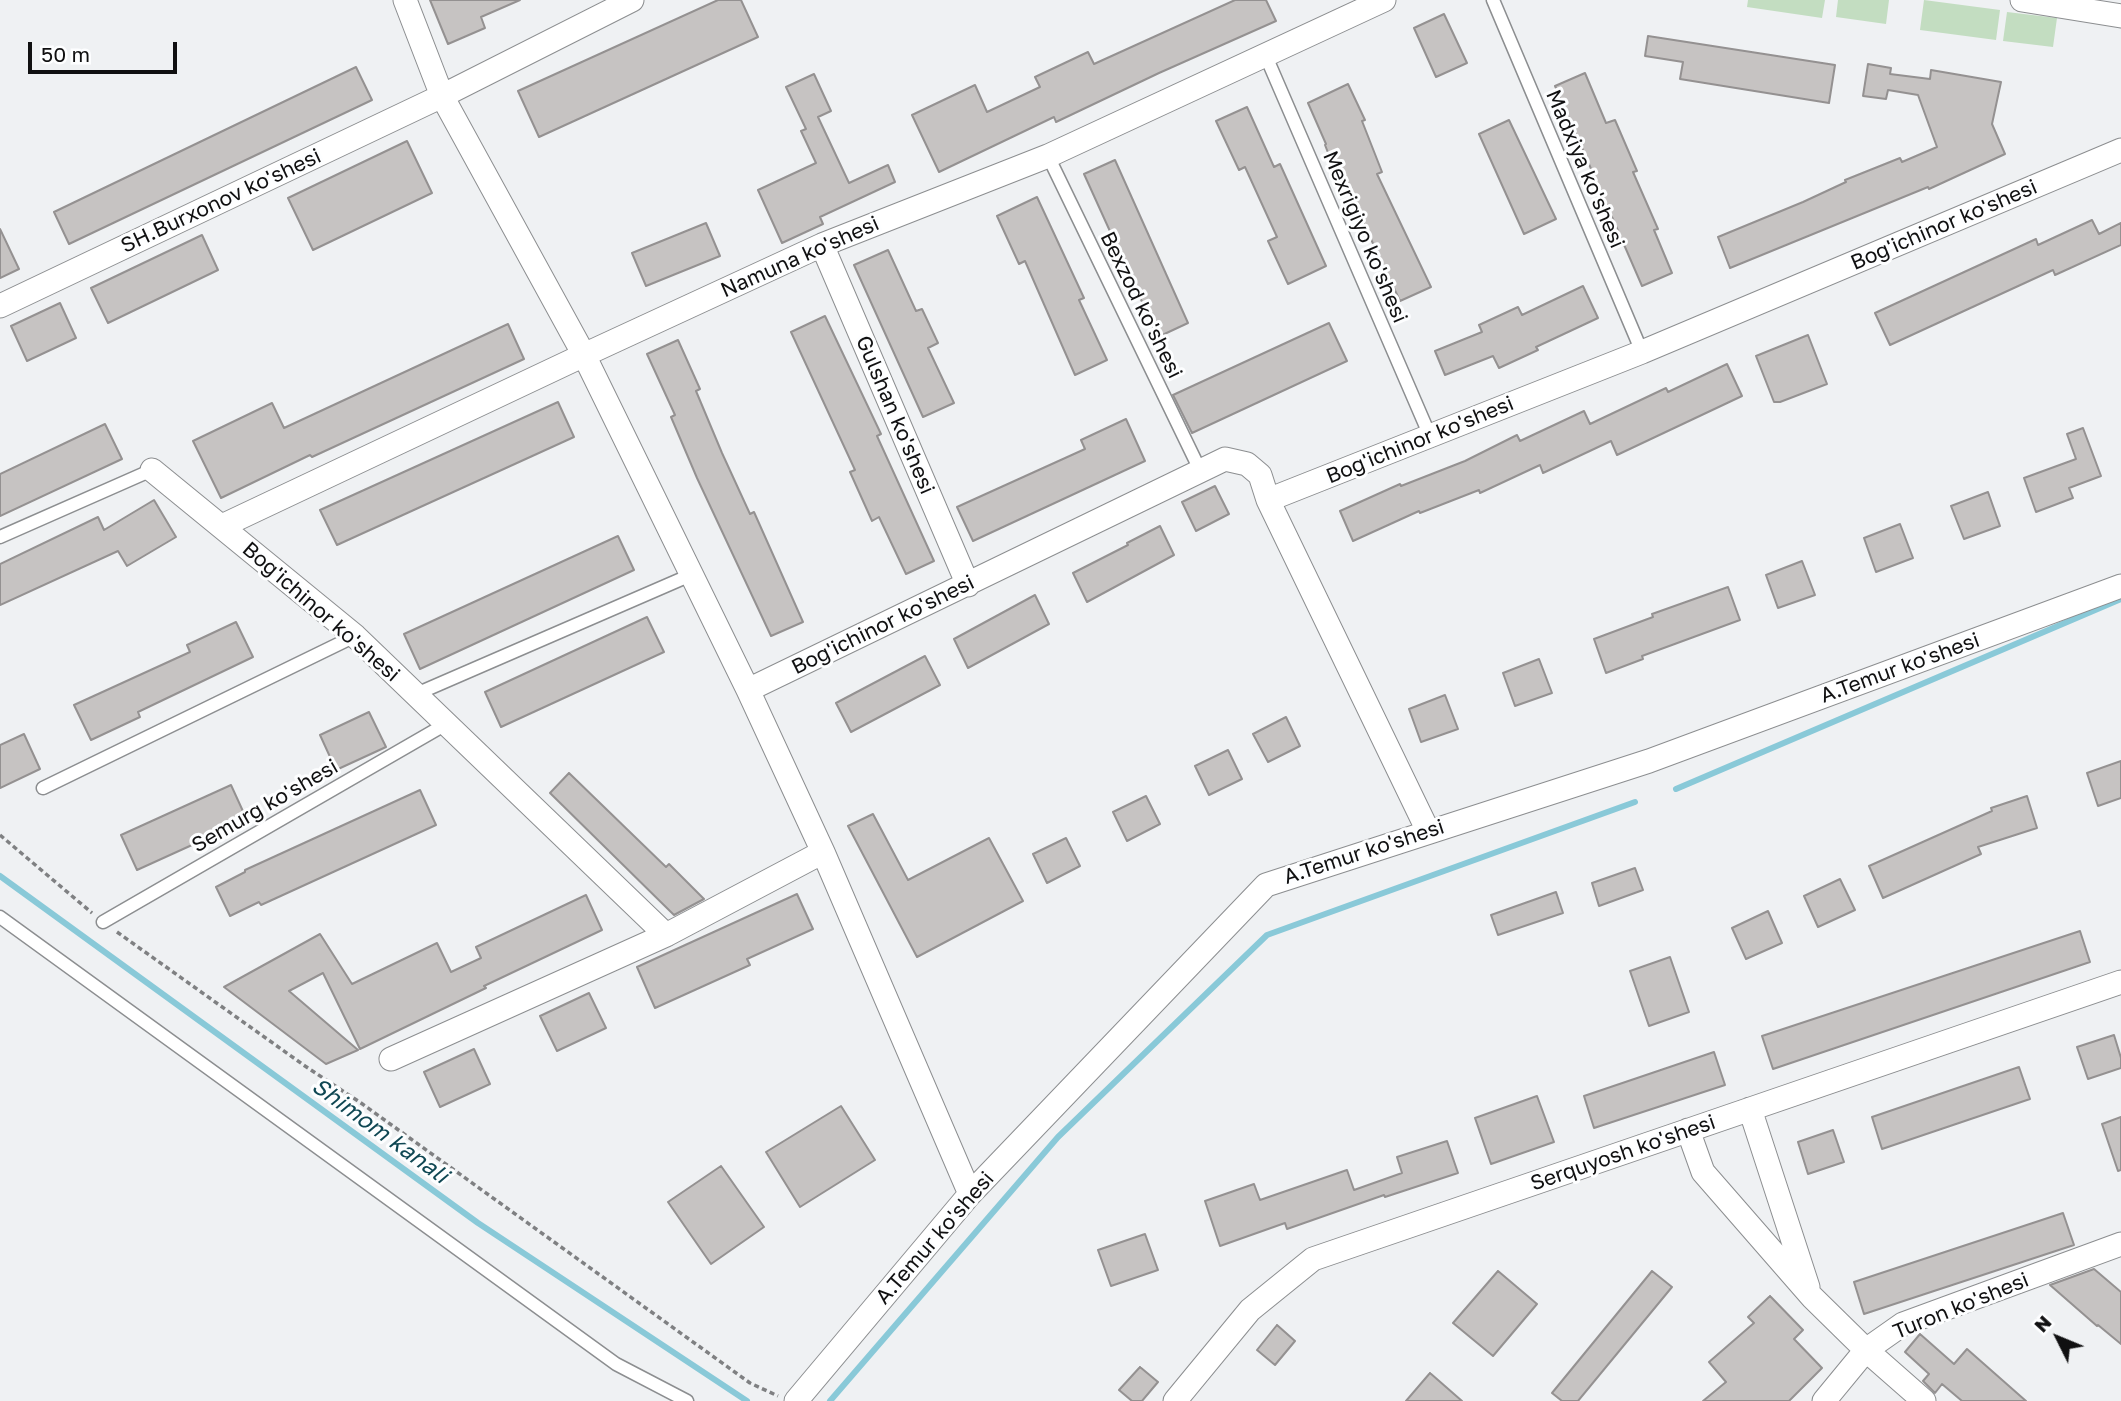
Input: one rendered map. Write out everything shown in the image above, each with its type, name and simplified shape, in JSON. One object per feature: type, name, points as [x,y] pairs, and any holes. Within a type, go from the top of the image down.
[{"type":"street","points":[[405,0],[442,96],[584,355],[748,690],[823,852],[970,1194]]},
{"type":"street","name":"SH.Burxonov ko'shesi","points":[[0,306],[442,96],[632,0]]},
{"type":"street","name":"Namuna ko'shesi","points":[[222,526],[822,246],[1048,156],[1384,0]]},
{"type":"street","points":[[2021,0],[2121,16]]},
{"type":"street","name":"Bog'ichinor ko'shesi","points":[[748,690],[1225,459],[1247,464],[1260,474],[1268,500],[1642,352],[2121,150]]},
{"type":"street","name":"Gulshan ko'shesi","points":[[822,246],[968,585]]},
{"type":"street","name":"Bog'ichinor ko'shesi","points":[[152,470],[355,636],[666,934]]},
{"type":"street","points":[[1268,500],[1427,831]]},
{"type":"street","name":"A.Temur ko'shesi","points":[[788,1399],[970,1194],[1266,885],[1649,761],[2121,586]]},
{"type":"street","points":[[391,1059],[666,934],[823,852]]},
{"type":"street","name":"Serquyosh ko'shesi","points":[[1175,1401],[1250,1310],[1313,1259],[2121,982]]},
{"type":"street","points":[[1750,1109],[1812,1297]]},
{"type":"street","points":[[1688,1130],[1703,1172],[1812,1297],[1924,1401]]},
{"type":"street","name":"Turon ko'shesi","points":[[1824,1401],[1866,1350],[1903,1324],[2121,1244]]},
{"type":"lane","name":"Madxiya ko'shesi","points":[[1493,0],[1642,352]]},
{"type":"lane","name":"Mexrigiyo ko'shesi","points":[[1265,54],[1430,436]]},
{"type":"lane","name":"Bexzod ko'shesi","points":[[1048,156],[1200,470]]},
{"type":"lane","points":[[0,537],[152,470]]},
{"type":"lane","points":[[414,695],[693,574]]},
{"type":"lane","points":[[43,788],[355,636]]},
{"type":"lane","name":"Semurg ko'shesi","points":[[103,922],[446,724]]},
{"type":"lane","points":[[0,917],[616,1364],[687,1401]]},
{"type":"path","points":[[0,835],[103,922],[361,1103],[750,1383],[788,1399]]},
{"type":"green space","points":[[1748,0],[1825,0],[1822,18],[1747,7]]},
{"type":"green space","points":[[1838,0],[1889,0],[1886,24],[1836,17]]},
{"type":"green space","points":[[1924,0],[2000,10],[1996,40],[1920,30]]},
{"type":"green space","points":[[2007,12],[2057,18],[2053,47],[2003,41]]},
{"type":"building","points":[[430,0],[520,0],[481,17],[485,28],[448,44]]},
{"type":"building","points":[[718,0],[741,0],[758,37],[539,137],[518,91]]},
{"type":"building","points":[[1235,0],[1266,0],[1276,21],[1056,122],[1054,117],[939,172],[912,115],[975,85],[987,112],[1040,87],[1035,77],[1088,52],[1094,64]]},
{"type":"building","points":[[1444,14],[1467,63],[1436,77],[1414,28]]},
{"type":"building","points":[[1648,36],[1835,65],[1829,103],[1680,79],[1683,62],[1645,56]]},
{"type":"building","points":[[1868,64],[1891,68],[1890,74],[1930,79],[1931,70],[2001,82],[1992,124],[2005,154],[1929,189],[1928,187],[1730,268],[1718,237],[1803,202],[1846,182],[1845,180],[1900,158],[1902,162],[1937,147],[1918,95],[1888,90],[1886,99],[1863,96]]},
{"type":"building","points":[[356,67],[372,100],[69,244],[54,212]]},
{"type":"building","points":[[1585,73],[1606,123],[1615,120],[1637,171],[1633,172],[1658,229],[1654,230],[1672,273],[1642,286],[1555,86]]},
{"type":"building","points":[[814,74],[831,111],[818,117],[849,183],[888,165],[895,182],[820,217],[823,224],[782,243],[758,190],[816,163],[801,131],[806,129],[786,87]]},
{"type":"building","points":[[1348,84],[1365,120],[1362,121],[1382,172],[1377,174],[1431,287],[1400,301],[1346,186],[1342,188],[1308,103]]},
{"type":"building","points":[[1247,107],[1274,167],[1280,164],[1326,266],[1288,284],[1268,241],[1277,237],[1245,167],[1239,170],[1216,121]]},
{"type":"building","points":[[1509,120],[1556,219],[1524,234],[1479,134]]},
{"type":"building","points":[[407,141],[432,193],[313,250],[288,198]]},
{"type":"building","points":[[1115,160],[1188,323],[1158,337],[1084,174]]},
{"type":"building","points":[[1037,197],[1084,298],[1079,300],[1107,360],[1075,375],[1025,261],[1019,264],[997,216]]},
{"type":"building","points":[[2092,220],[2099,234],[2121,223],[2121,245],[2055,275],[2053,270],[1890,345],[1875,313],[2036,239],[2038,245]]},
{"type":"building","points":[[706,223],[720,256],[646,286],[632,253]]},
{"type":"building","points":[[0,229],[19,269],[0,278]]},
{"type":"building","points":[[202,235],[218,270],[108,323],[91,288]]},
{"type":"building","points":[[888,250],[916,311],[922,309],[938,343],[928,348],[954,403],[923,417],[854,265]]},
{"type":"building","points":[[1583,286],[1598,318],[1499,368],[1493,356],[1445,375],[1435,351],[1482,332],[1479,325],[1518,307],[1522,315]]},
{"type":"building","points":[[60,303],[76,338],[27,361],[11,326]]},
{"type":"building","points":[[825,316],[881,434],[877,436],[934,561],[906,574],[879,517],[872,521],[850,472],[855,470],[791,332]]},
{"type":"building","points":[[1329,323],[1347,361],[1192,433],[1173,395]]},
{"type":"building","points":[[508,324],[524,359],[221,498],[193,441],[272,403],[284,428]]},
{"type":"building","points":[[1808,335],[1827,384],[1774,402],[1756,356]]},
{"type":"building","points":[[678,340],[700,389],[696,391],[722,453],[750,514],[754,512],[803,622],[771,636],[697,478],[671,417],[675,415],[647,354]]},
{"type":"building","points":[[1727,364],[1742,396],[1617,455],[1611,441],[1543,473],[1540,465],[1480,493],[1479,490],[1420,513],[1419,511],[1353,541],[1340,511],[1400,484],[1401,486],[1465,461],[1517,435],[1520,441],[1584,411],[1590,424],[1666,388],[1668,392]]},
{"type":"building","points":[[558,402],[574,437],[337,545],[320,510]]},
{"type":"building","points":[[1126,419],[1145,461],[973,541],[957,507],[1085,449],[1081,440]]},
{"type":"building","points":[[105,424],[122,459],[0,516],[0,474]]},
{"type":"building","points":[[2083,428],[2101,476],[2069,488],[2073,498],[2036,512],[2024,478],[2076,459],[2067,434]]},
{"type":"building","points":[[1215,486],[1229,514],[1196,531],[1182,502]]},
{"type":"building","points":[[1988,492],[2000,526],[1964,539],[1951,506]]},
{"type":"building","points":[[154,500],[176,537],[127,566],[118,551],[0,605],[0,564],[98,517],[104,530]]},
{"type":"building","points":[[1900,524],[1913,558],[1876,572],[1864,538]]},
{"type":"building","points":[[1160,526],[1174,555],[1087,602],[1073,573]]},
{"type":"building","points":[[618,536],[634,570],[420,669],[404,634]]},
{"type":"building","points":[[1802,561],[1815,595],[1778,608],[1766,575]]},
{"type":"building","points":[[1728,587],[1740,620],[1642,656],[1643,659],[1606,673],[1594,639],[1653,617],[1652,614]]},
{"type":"building","points":[[1035,595],[1049,624],[968,668],[954,639]]},
{"type":"building","points":[[647,617],[664,652],[501,727],[485,692]]},
{"type":"building","points":[[236,622],[253,657],[138,712],[140,717],[91,740],[74,705],[190,652],[187,645]]},
{"type":"building","points":[[925,656],[940,685],[851,732],[836,703]]},
{"type":"building","points":[[1539,659],[1552,693],[1515,706],[1503,673]]},
{"type":"building","points":[[1445,695],[1458,729],[1421,742],[1409,709]]},
{"type":"building","points":[[369,712],[386,747],[336,770],[320,735]]},
{"type":"building","points":[[1286,717],[1300,746],[1268,762],[1253,734]]},
{"type":"building","points":[[24,734],[40,769],[0,788],[0,745]]},
{"type":"building","points":[[1228,750],[1242,779],[1209,795],[1195,766]]},
{"type":"building","points":[[2121,761],[2121,798],[2098,806],[2087,773]]},
{"type":"building","points":[[569,773],[666,867],[669,864],[704,899],[674,915],[550,793]]},
{"type":"building","points":[[231,785],[247,820],[137,870],[121,835]]},
{"type":"building","points":[[420,790],[436,825],[261,905],[259,902],[230,916],[216,887],[245,870]]},
{"type":"building","points":[[1146,796],[1160,824],[1127,841],[1113,812]]},
{"type":"building","points":[[2027,796],[2037,828],[1978,847],[1981,854],[1883,898],[1869,866],[1992,811],[1991,808]]},
{"type":"building","points":[[873,814],[908,880],[989,838],[1023,901],[917,957],[848,826]]},
{"type":"building","points":[[1066,838],[1080,866],[1047,883],[1033,854]]},
{"type":"building","points":[[1635,868],[1643,890],[1599,906],[1592,883]]},
{"type":"building","points":[[1840,879],[1855,910],[1818,927],[1804,896]]},
{"type":"building","points":[[1556,892],[1563,913],[1498,935],[1491,915]]},
{"type":"building","points":[[797,894],[813,929],[747,959],[750,965],[655,1008],[637,967]]},
{"type":"building","points":[[586,895],[602,930],[360,1049],[323,973],[289,991],[358,1050],[326,1064],[224,987],[320,934],[352,984],[437,943],[451,972],[481,958],[476,947]]},
{"type":"building","points":[[1768,911],[1782,943],[1746,959],[1732,928]]},
{"type":"building","points":[[2080,931],[2090,962],[1773,1069],[1762,1036]]},
{"type":"building","points":[[1670,957],[1689,1012],[1649,1026],[1630,971]]},
{"type":"building","points":[[589,993],[606,1028],[557,1051],[540,1016]]},
{"type":"building","points":[[2114,1035],[2121,1068],[2088,1079],[2077,1047]]},
{"type":"building","points":[[474,1049],[490,1084],[440,1107],[424,1072]]},
{"type":"building","points":[[1714,1052],[1725,1085],[1594,1128],[1584,1096]]},
{"type":"building","points":[[2019,1067],[2030,1099],[1882,1149],[1872,1117]]},
{"type":"building","points":[[1537,1096],[1554,1142],[1491,1164],[1475,1118]]},
{"type":"building","points":[[841,1106],[875,1160],[800,1207],[766,1152]]},
{"type":"building","points":[[2121,1117],[2121,1170],[2118,1171],[2102,1124]]},
{"type":"building","points":[[1833,1130],[1844,1162],[1808,1174],[1798,1142]]},
{"type":"building","points":[[1447,1141],[1458,1173],[1385,1197],[1384,1195],[1287,1229],[1285,1223],[1220,1246],[1205,1201],[1254,1184],[1260,1200],[1347,1170],[1354,1190],[1402,1173],[1397,1157]]},
{"type":"building","points":[[721,1166],[764,1227],[711,1264],[668,1202]]},
{"type":"building","points":[[2063,1213],[2074,1245],[1864,1314],[1854,1282]]},
{"type":"building","points":[[1145,1234],[1158,1270],[1111,1286],[1098,1250]]},
{"type":"building","points":[[2094,1269],[2121,1292],[2121,1344],[2050,1285]]},
{"type":"building","points":[[1498,1271],[1537,1304],[1493,1356],[1453,1323]]},
{"type":"building","points":[[1652,1271],[1672,1287],[1578,1401],[1562,1401],[1552,1393]]},
{"type":"building","points":[[1770,1296],[1803,1330],[1794,1339],[1822,1368],[1789,1401],[1703,1401],[1726,1382],[1709,1362],[1754,1323],[1748,1317]]},
{"type":"building","points":[[1277,1325],[1295,1341],[1275,1365],[1257,1350]]},
{"type":"building","points":[[1920,1334],[1954,1364],[1967,1349],[2026,1401],[1962,1401],[1942,1384],[1935,1393],[1923,1381],[1929,1374],[1905,1352]]},
{"type":"building","points":[[1140,1367],[1158,1382],[1142,1401],[1132,1401],[1119,1390]]},
{"type":"building","points":[[1430,1373],[1462,1401],[1406,1401]]},
{"type":"waterway","points":[[1676,789],[2121,599]]},
{"type":"waterway","points":[[830,1401],[1058,1137],[1267,935],[1635,802]]},
{"type":"waterway","name":"Shimom kanali","points":[[0,876],[478,1223],[747,1401]]}]
